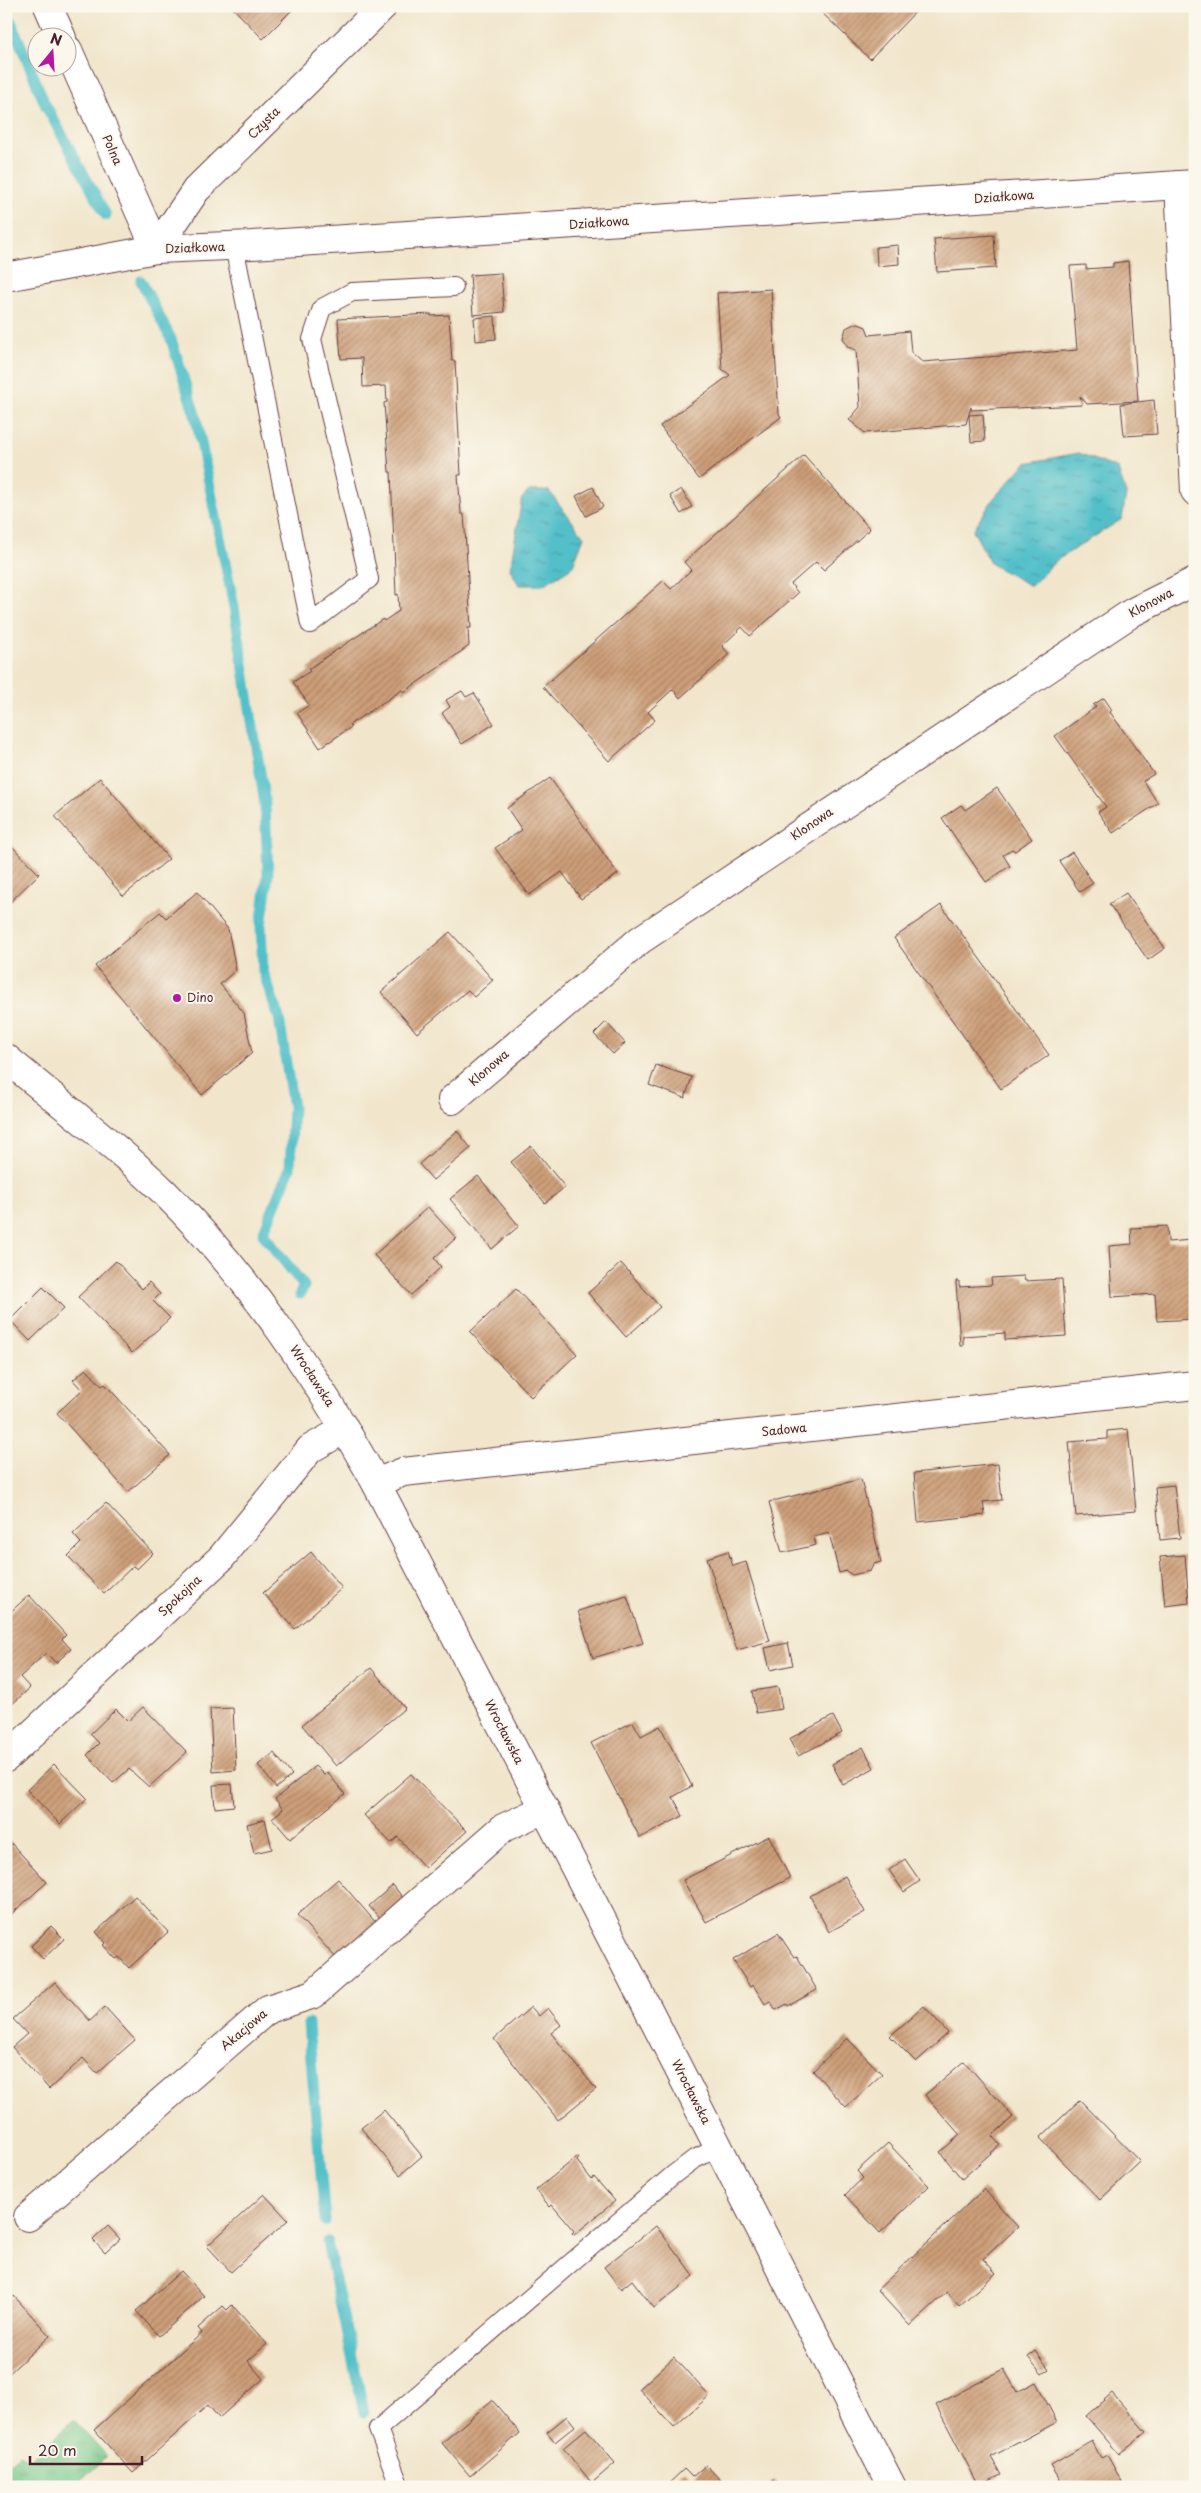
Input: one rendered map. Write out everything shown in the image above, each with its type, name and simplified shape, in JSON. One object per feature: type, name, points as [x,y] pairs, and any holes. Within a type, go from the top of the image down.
[{"type":"street","points":[[48,6],[58,28]]},
{"type":"street","name":"Czysta","points":[[156,249],[196,190],[383,6]]},
{"type":"street","name":"Polna","points":[[78,73],[156,249]]},
{"type":"street","points":[[1187,185],[1195,492]]},
{"type":"street","name":"Działkowa","points":[[6,277],[156,249],[234,246],[1187,185]]},
{"type":"street","name":"Klonowa","points":[[452,1100],[640,940],[1125,617],[1195,581]]},
{"type":"street","name":"Wrocławska","points":[[6,1058],[164,1193],[232,1266],[295,1348],[376,1483],[719,2147],[892,2487]]},
{"type":"street","name":"Sadowa","points":[[376,1483],[403,1472],[1195,1385]]},
{"type":"street","name":"Spokojna","points":[[6,1758],[221,1558],[310,1449],[345,1429]]},
{"type":"street","name":"Akacjowa","points":[[28,2217],[268,2008],[314,1994],[503,1828],[544,1809]]},
{"type":"lane","points":[[234,246],[310,624],[369,579],[312,339],[322,308],[352,292],[454,288]]},
{"type":"lane","points":[[400,2487],[378,2429],[673,2175],[693,2160],[719,2147]]},
{"type":"green space","points":[[74,2420],[107,2456],[74,2487],[6,2487],[6,2466],[19,2454],[29,2460]]},
{"type":"water","points":[[1079,453],[1118,469],[1126,494],[1122,519],[1057,560],[1031,586],[991,564],[973,530],[994,498],[1026,463]]},
{"type":"water","points":[[529,491],[549,491],[584,537],[572,567],[543,585],[519,585],[510,569],[522,498]]},
{"type":"building","points":[[231,6],[296,6],[263,39]]},
{"type":"building","points":[[821,6],[920,7],[870,59],[818,9]]},
{"type":"building","points":[[1192,47],[1195,47],[1195,81],[1193,81]]},
{"type":"building","points":[[994,235],[996,268],[937,272],[934,239]]},
{"type":"building","points":[[898,245],[899,264],[877,266],[876,247]]},
{"type":"building","points":[[1128,261],[1138,401],[1087,404],[1080,396],[1082,405],[971,410],[971,407],[966,424],[865,433],[849,420],[860,407],[856,350],[848,347],[843,338],[846,328],[856,323],[866,327],[869,335],[909,331],[911,352],[922,362],[1077,350],[1070,266],[1086,265],[1086,269],[1113,267],[1113,263]]},
{"type":"building","points":[[501,273],[504,312],[473,315],[470,275]]},
{"type":"building","points":[[771,289],[779,414],[781,417],[699,479],[660,426],[730,375],[722,369],[717,293]]},
{"type":"building","points":[[431,314],[431,316],[449,315],[452,361],[455,361],[461,475],[458,475],[461,514],[464,514],[471,628],[468,628],[469,646],[404,692],[402,690],[349,725],[351,727],[320,748],[297,713],[309,705],[293,682],[310,671],[308,669],[383,619],[384,621],[399,611],[398,594],[396,595],[391,472],[389,472],[384,403],[387,402],[386,386],[363,387],[362,358],[341,359],[338,319]]},
{"type":"building","points":[[495,316],[496,339],[476,341],[474,318]]},
{"type":"building","points":[[1154,400],[1157,434],[1124,436],[1121,404]]},
{"type":"building","points":[[983,414],[985,441],[971,442],[969,415]]},
{"type":"building","points":[[804,455],[870,529],[824,570],[816,562],[791,584],[798,593],[750,636],[742,627],[722,646],[729,654],[680,698],[673,689],[648,712],[655,720],[609,761],[543,687],[663,581],[671,589],[691,570],[684,562]]},
{"type":"building","points":[[593,487],[603,507],[586,516],[576,496]]},
{"type":"building","points":[[681,489],[692,507],[681,514],[670,496]]},
{"type":"building","points":[[462,691],[466,697],[474,693],[494,724],[462,744],[442,713],[450,707],[446,700]]},
{"type":"building","points":[[1104,698],[1112,710],[1110,712],[1154,774],[1143,781],[1158,803],[1113,833],[1098,812],[1106,807],[1055,736],[1096,707],[1093,705]]},
{"type":"building","points":[[100,778],[169,859],[123,896],[55,816]]},
{"type":"building","points":[[550,778],[618,874],[581,899],[562,872],[529,895],[495,848],[522,830],[507,808]]},
{"type":"building","points":[[997,788],[1032,839],[1015,851],[1012,849],[1003,855],[1010,866],[986,882],[942,818],[961,805],[965,810]]},
{"type":"building","points":[[6,840],[39,874],[6,906]]},
{"type":"building","points":[[1072,852],[1093,883],[1080,892],[1059,861]]},
{"type":"building","name":"Dino","points":[[197,892],[228,929],[236,970],[220,984],[244,1013],[252,1053],[202,1095],[95,966],[160,912],[166,918]]},
{"type":"building","points":[[1126,893],[1165,948],[1148,960],[1109,904]]},
{"type":"building","points":[[941,905],[1049,1055],[1001,1089],[894,938]]},
{"type":"building","points":[[450,932],[493,980],[474,997],[468,990],[417,1033],[381,992]]},
{"type":"building","points":[[606,1022],[625,1043],[613,1054],[594,1034]]},
{"type":"building","points":[[656,1065],[692,1077],[685,1098],[649,1085]]},
{"type":"building","points":[[457,1131],[471,1148],[433,1180],[419,1164]]},
{"type":"building","points":[[531,1146],[565,1187],[545,1203],[511,1162]]},
{"type":"building","points":[[478,1176],[519,1226],[492,1249],[450,1199]]},
{"type":"building","points":[[428,1207],[456,1238],[434,1258],[441,1267],[411,1295],[374,1255]]},
{"type":"building","points":[[1167,1226],[1168,1242],[1191,1240],[1195,1319],[1157,1321],[1155,1294],[1112,1297],[1109,1246],[1132,1244],[1131,1228]]},
{"type":"building","points":[[116,1261],[142,1289],[149,1282],[160,1294],[153,1301],[170,1318],[132,1353],[78,1297]]},
{"type":"building","points":[[621,1263],[660,1307],[626,1337],[588,1293]]},
{"type":"building","points":[[1024,1276],[1025,1281],[1062,1279],[1066,1336],[1005,1340],[1005,1333],[963,1336],[963,1346],[960,1346],[956,1281],[959,1281],[959,1287],[992,1285],[991,1278]]},
{"type":"building","points":[[43,1287],[64,1308],[30,1341],[10,1320]]},
{"type":"building","points":[[516,1289],[577,1354],[531,1397],[470,1332]]},
{"type":"building","points":[[86,1369],[102,1386],[105,1384],[170,1455],[128,1492],[57,1413],[82,1390],[73,1380]]},
{"type":"building","points":[[1128,1429],[1136,1511],[1076,1516],[1069,1442],[1107,1439],[1107,1431]]},
{"type":"building","points":[[998,1464],[1002,1500],[983,1502],[985,1515],[918,1522],[914,1473]]},
{"type":"building","points":[[861,1479],[881,1562],[874,1564],[870,1571],[852,1575],[846,1571],[839,1573],[829,1533],[814,1537],[816,1545],[782,1553],[769,1502]]},
{"type":"building","points":[[1174,1485],[1180,1538],[1160,1540],[1155,1487]]},
{"type":"building","points":[[106,1503],[153,1553],[137,1569],[133,1566],[104,1594],[68,1556],[81,1543],[73,1534]]},
{"type":"building","points":[[728,1551],[733,1566],[746,1562],[770,1641],[737,1650],[707,1558]]},
{"type":"building","points":[[311,1552],[342,1588],[295,1629],[263,1593]]},
{"type":"building","points":[[1185,1555],[1189,1603],[1165,1606],[1160,1557]]},
{"type":"building","points":[[29,1595],[66,1635],[62,1639],[71,1649],[56,1663],[46,1653],[20,1677],[30,1688],[11,1705],[6,1699],[6,1616]]},
{"type":"building","points":[[627,1596],[643,1643],[593,1658],[578,1611]]},
{"type":"building","points":[[788,1643],[793,1665],[770,1670],[765,1648]]},
{"type":"building","points":[[371,1668],[405,1708],[336,1766],[302,1725]]},
{"type":"building","points":[[778,1687],[782,1709],[756,1713],[752,1691]]},
{"type":"building","points":[[143,1707],[187,1752],[149,1787],[129,1769],[113,1783],[87,1755],[99,1743],[90,1734],[116,1709],[128,1721]]},
{"type":"building","points":[[233,1708],[236,1770],[213,1772],[210,1709]]},
{"type":"building","points":[[833,1716],[842,1733],[798,1756],[789,1739]]},
{"type":"building","points":[[633,1722],[641,1736],[660,1726],[692,1786],[673,1797],[683,1816],[640,1838],[591,1743]]},
{"type":"building","points":[[863,1747],[874,1768],[843,1785],[832,1764]]},
{"type":"building","points":[[274,1753],[292,1775],[276,1788],[258,1765]]},
{"type":"building","points":[[54,1764],[87,1798],[60,1824],[27,1790]]},
{"type":"building","points":[[315,1766],[324,1775],[327,1772],[345,1794],[290,1839],[272,1818],[283,1809],[275,1799]]},
{"type":"building","points":[[411,1774],[467,1831],[425,1868],[398,1837],[391,1843],[364,1815]]},
{"type":"building","points":[[232,1784],[234,1806],[215,1808],[213,1785]]},
{"type":"building","points":[[265,1819],[272,1849],[254,1853],[247,1824]]},
{"type":"building","points":[[769,1836],[790,1878],[706,1922],[683,1880]]},
{"type":"building","points":[[10,1842],[47,1882],[6,1919],[6,1846]]},
{"type":"building","points":[[905,1859],[920,1881],[904,1892],[889,1870]]},
{"type":"building","points":[[845,1876],[865,1912],[829,1932],[810,1896]]},
{"type":"building","points":[[338,1879],[377,1924],[337,1959],[297,1915]]},
{"type":"building","points":[[393,1885],[406,1902],[383,1922],[369,1906]]},
{"type":"building","points":[[135,1896],[168,1932],[129,1968],[119,1957],[116,1959],[103,1945],[106,1943],[96,1932]]},
{"type":"building","points":[[51,1926],[64,1939],[43,1959],[31,1946]]},
{"type":"building","points":[[778,1933],[794,1957],[797,1956],[817,1990],[788,2006],[787,2004],[776,2010],[770,2001],[765,2004],[753,1985],[750,1987],[733,1960]]},
{"type":"building","points":[[55,1982],[90,2021],[105,2007],[135,2040],[97,2073],[83,2058],[49,2089],[12,2047],[27,2034],[13,2019]]},
{"type":"building","points":[[924,2006],[948,2033],[916,2062],[890,2036]]},
{"type":"building","points":[[531,2007],[539,2016],[548,2008],[561,2025],[551,2033],[596,2089],[558,2120],[494,2039]]},
{"type":"building","points":[[847,2038],[882,2074],[846,2107],[813,2071]]},
{"type":"building","points":[[964,2061],[1013,2117],[992,2136],[1000,2145],[962,2179],[940,2152],[960,2135],[925,2095]]},
{"type":"building","points":[[1080,2100],[1140,2162],[1100,2200],[1040,2138]]},
{"type":"building","points":[[384,2110],[422,2156],[400,2175],[361,2128]]},
{"type":"building","points":[[888,2143],[929,2186],[880,2233],[845,2195],[863,2178],[857,2171]]},
{"type":"building","points":[[577,2157],[579,2158],[577,2161],[592,2180],[594,2177],[615,2201],[574,2235],[572,2233],[574,2231],[552,2205],[550,2207],[536,2190]]},
{"type":"building","points":[[984,2189],[1018,2227],[983,2259],[996,2273],[959,2306],[947,2292],[910,2326],[877,2290]]},
{"type":"building","points":[[264,2194],[288,2220],[231,2272],[207,2246]]},
{"type":"building","points":[[108,2226],[120,2239],[105,2253],[93,2240]]},
{"type":"building","points":[[656,2226],[694,2276],[654,2308],[632,2280],[621,2289],[604,2267]]},
{"type":"building","points":[[181,2271],[204,2296],[159,2336],[136,2311]]},
{"type":"building","points":[[14,2296],[50,2336],[6,2376],[6,2303]]},
{"type":"building","points":[[232,2305],[267,2344],[248,2361],[263,2379],[219,2418],[208,2405],[133,2473],[94,2430],[202,2333],[198,2328],[223,2306],[227,2310]]},
{"type":"building","points":[[1036,2351],[1049,2369],[1042,2374],[1028,2357]]},
{"type":"building","points":[[674,2357],[709,2396],[674,2427],[639,2389]]},
{"type":"building","points":[[1004,2369],[1017,2392],[1036,2382],[1057,2422],[991,2457],[1001,2475],[979,2486],[936,2405]]},
{"type":"building","points":[[1112,2393],[1146,2432],[1119,2454],[1086,2416]]},
{"type":"building","points":[[492,2400],[520,2433],[470,2476],[442,2443]]},
{"type":"building","points":[[567,2416],[575,2426],[555,2442],[547,2432]]},
{"type":"building","points":[[586,2429],[615,2463],[592,2483],[563,2448]]},
{"type":"building","points":[[1092,2441],[1101,2458],[1107,2455],[1125,2487],[1051,2487],[1061,2481],[1051,2465]]},
{"type":"building","points":[[706,2465],[727,2487],[665,2487],[684,2469],[692,2477]]},
{"type":"building","points":[[774,2480],[781,2487],[767,2487]]},
{"type":"waterway","points":[[6,9],[45,104],[106,215]]},
{"type":"waterway","points":[[141,281],[171,339],[196,418],[234,607],[265,804],[268,874],[261,926],[263,971],[279,1018],[293,1107],[290,1168],[263,1234],[304,1286],[300,1294]]},
{"type":"waterway","points":[[308,2024],[325,2221]]},
{"type":"waterway","points":[[327,2242],[364,2412]]},
{"type":"place","name":"Dino","points":[[177,998]]}]
